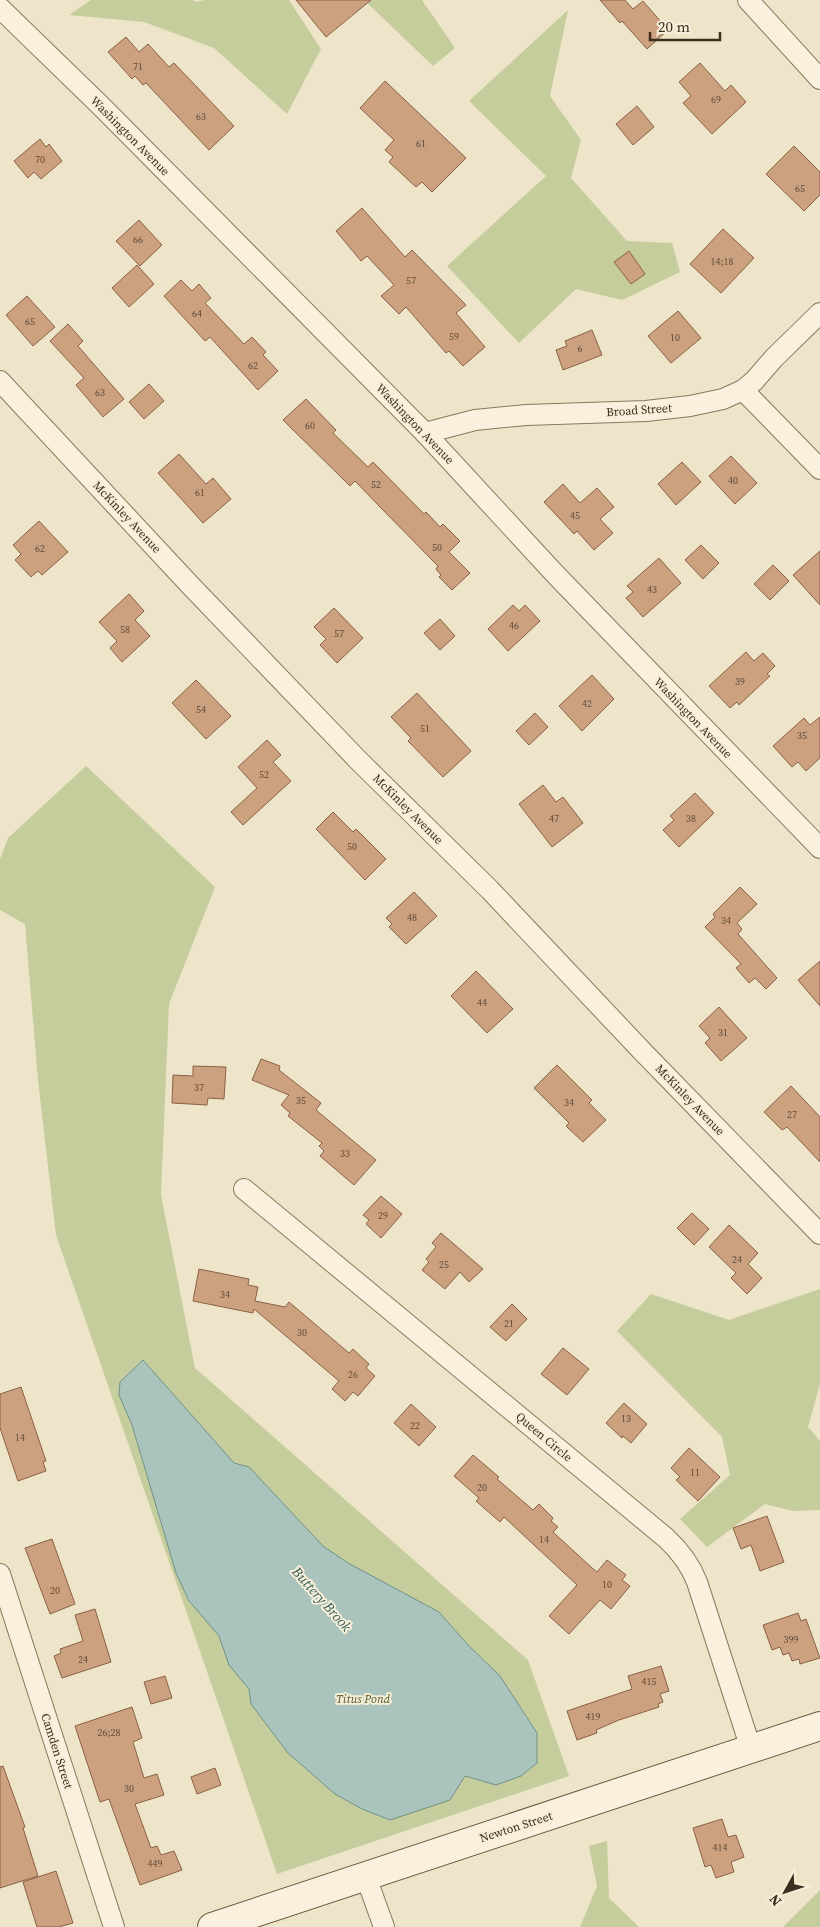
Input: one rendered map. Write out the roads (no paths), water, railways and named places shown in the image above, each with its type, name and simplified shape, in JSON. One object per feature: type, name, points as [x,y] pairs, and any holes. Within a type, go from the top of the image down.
[{"type":"main road","name":"Newton Street","points":[[212,1927],[820,1726]]},
{"type":"street","points":[[748,0],[820,79]]},
{"type":"street","name":"Washington Avenue","points":[[0,8],[103,108],[425,433],[562,582],[820,848]]},
{"type":"street","name":"Broad Street","points":[[425,433],[476,420],[526,415],[646,411],[690,406],[723,399],[743,390],[754,381],[774,358],[820,313]]},
{"type":"street","name":"McKinley Avenue","points":[[0,381],[190,585],[359,761],[490,890],[642,1051],[820,1234]]},
{"type":"street","points":[[743,390],[820,469]]},
{"type":"street","name":"Queen Circle","points":[[244,1189],[666,1538],[679,1551],[690,1565],[698,1582],[752,1749]]},
{"type":"street","name":"Camden Street","points":[[0,1574],[114,1927]]},
{"type":"street","points":[[366,1877],[384,1927]]},
{"type":"water","name":"Titus Pond","points":[[143,1360],[234,1463],[249,1467],[323,1546],[348,1563],[439,1612],[468,1645],[500,1676],[537,1733],[537,1763],[521,1776],[496,1785],[465,1776],[450,1800],[390,1820],[362,1809],[335,1794],[288,1753],[251,1704],[249,1689],[229,1665],[219,1636],[189,1601],[176,1573],[132,1425],[119,1395],[120,1382]]},
{"type":"water label","name":"Buttery Brook","points":[[322,1599]]}]
